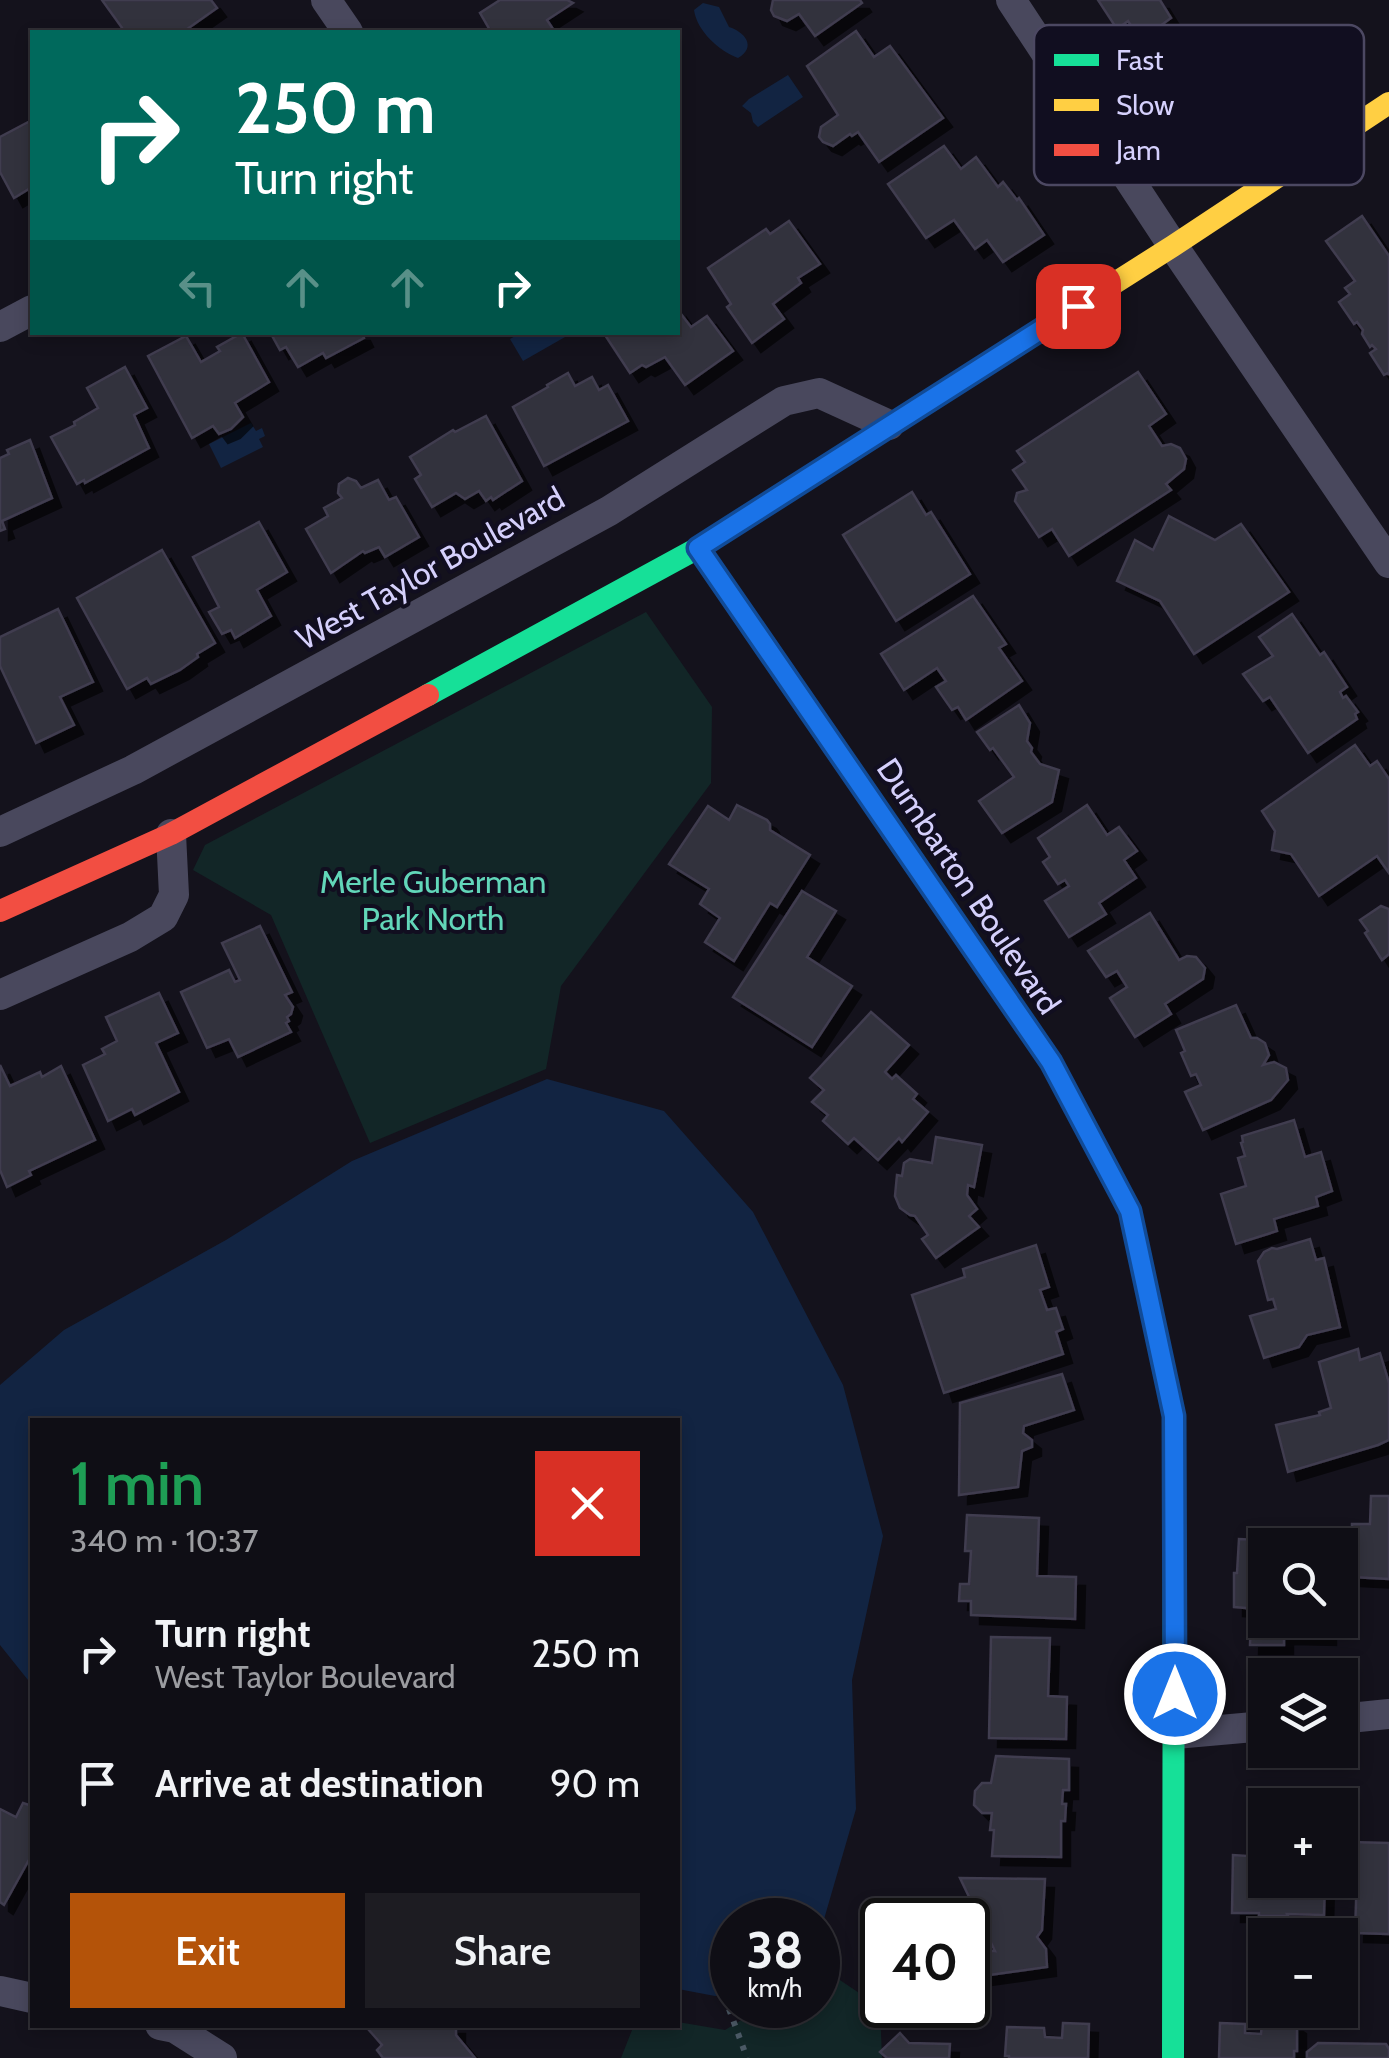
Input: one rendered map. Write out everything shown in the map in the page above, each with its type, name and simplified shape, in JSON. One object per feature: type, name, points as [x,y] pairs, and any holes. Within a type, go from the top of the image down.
[{"type":"street","points":[[326,0],[347,30]]},
{"type":"street","points":[[1012,0],[1034,34]]},
{"type":"street","points":[[1364,120],[1389,103]]},
{"type":"street","points":[[1133,185],[1389,564]]},
{"type":"street","points":[[0,911],[171,834],[698,548],[1265,185]]},
{"type":"street","points":[[0,327],[30,311]]},
{"type":"street","name":"West Taylor Boulevard","points":[[0,832],[133,770],[610,511],[784,401],[820,392],[889,425]]},
{"type":"street","name":"Dumbarton Boulevard","points":[[698,548],[1051,1062],[1130,1211],[1174,1416],[1172,2058]]},
{"type":"street","points":[[0,996],[163,917],[174,895],[171,834]]},
{"type":"street","points":[[1358,1717],[1389,1714]]},
{"type":"street","points":[[1175,1734],[1248,1728]]},
{"type":"street","points":[[0,1992],[30,1998]]},
{"type":"street","points":[[175,2028],[222,2058]]},
{"type":"path","points":[[737,2028],[747,2058]]},
{"type":"green space","name":"Merle Guberman Park North","points":[[646,612],[712,707],[711,783],[561,986],[546,1069],[370,1143],[271,915],[193,870],[205,845]]},
{"type":"green space","points":[[840,1980],[860,1994],[860,2028],[881,2028],[882,2058],[621,2058],[633,2028],[680,2028],[680,2022],[725,2030],[840,2028]]},
{"type":"water","points":[[703,3],[719,7],[729,27],[747,40],[744,54],[738,58],[704,33],[694,10]]},
{"type":"water","points":[[788,75],[803,97],[758,127],[742,106]]},
{"type":"water","points":[[517,335],[565,337],[523,361],[510,339]]},
{"type":"water","points":[[251,423],[256,431],[262,428],[265,436],[259,439],[263,447],[221,468],[209,444]]},
{"type":"water","points":[[547,1079],[664,1111],[753,1212],[843,1385],[883,1536],[852,1680],[856,1809],[830,1898],[710,1898],[710,1995],[680,1989],[680,1418],[30,1418],[30,1682],[0,1645],[0,1385],[64,1330],[226,1240],[352,1161]]},
{"type":"building","points":[[102,0],[211,0],[217,8],[186,30],[124,30]]},
{"type":"building","points":[[500,0],[573,3],[547,20],[554,30],[490,30],[480,13]]},
{"type":"building","points":[[773,0],[862,3],[815,36],[799,14],[787,21],[774,16]]},
{"type":"building","points":[[1098,0],[1160,0],[1171,18],[1161,25],[1131,25],[1128,21],[1114,25]]},
{"type":"building","points":[[856,31],[874,57],[890,46],[943,118],[879,162],[858,132],[833,146],[819,137],[821,127],[838,115],[807,66]]},
{"type":"building","points":[[30,121],[30,188],[14,198],[0,172],[0,137]]},
{"type":"building","points":[[944,146],[961,169],[976,157],[998,187],[1003,182],[1019,198],[1044,235],[1003,262],[987,240],[975,249],[954,220],[926,238],[888,184]]},
{"type":"building","points":[[1362,216],[1389,256],[1389,375],[1384,375],[1370,353],[1376,349],[1370,347],[1363,330],[1339,302],[1350,294],[1345,288],[1355,281],[1326,241]]},
{"type":"building","points":[[789,221],[820,264],[798,278],[801,283],[773,304],[784,319],[752,343],[727,307],[731,304],[708,268],[766,229],[770,234]]},
{"type":"building","points":[[680,313],[691,327],[707,316],[733,351],[685,385],[665,357],[630,373],[605,335],[680,335]]},
{"type":"building","points":[[243,335],[269,382],[235,403],[243,417],[231,429],[219,434],[213,426],[192,438],[148,356],[186,336],[201,362],[220,351],[217,347]]},
{"type":"building","points":[[272,335],[364,338],[326,358],[323,353],[298,367],[286,347],[280,350]]},
{"type":"building","points":[[125,367],[147,408],[134,415],[149,448],[77,484],[51,437],[98,408],[87,388]]},
{"type":"building","points":[[1138,372],[1166,414],[1149,426],[1162,446],[1180,448],[1186,459],[1184,469],[1166,484],[1171,490],[1069,556],[1052,529],[1039,537],[1015,501],[1017,493],[1027,490],[1013,470],[1025,462],[1017,451]]},
{"type":"building","points":[[568,373],[575,386],[592,377],[599,390],[608,385],[628,421],[544,466],[513,407]]},
{"type":"building","points":[[486,416],[522,481],[493,500],[491,497],[486,501],[479,491],[465,499],[456,493],[432,507],[415,479],[421,475],[410,457],[453,430]]},
{"type":"building","points":[[30,440],[52,498],[2,521],[5,529],[0,531],[0,458],[9,454],[7,450]]},
{"type":"building","points":[[348,478],[361,488],[378,480],[389,500],[396,497],[419,537],[385,557],[379,547],[363,551],[331,573],[306,529],[328,516],[324,508],[342,498],[339,484]]},
{"type":"building","points":[[912,492],[926,515],[931,512],[970,574],[896,621],[843,535]]},
{"type":"building","points":[[1169,516],[1215,540],[1241,524],[1289,592],[1194,654],[1160,601],[1117,581],[1135,540],[1153,550]]},
{"type":"building","points":[[259,522],[287,572],[257,590],[271,616],[235,638],[231,630],[222,634],[209,612],[219,607],[193,557]]},
{"type":"building","points":[[162,550],[215,643],[180,670],[151,684],[147,678],[127,689],[77,598]]},
{"type":"building","points":[[973,596],[1006,644],[999,648],[1022,681],[966,720],[958,707],[952,710],[936,687],[946,681],[937,668],[904,690],[881,654]]},
{"type":"building","points":[[58,609],[93,682],[60,697],[74,725],[36,743],[0,666],[0,637]]},
{"type":"building","points":[[1292,614],[1320,655],[1324,652],[1347,687],[1340,692],[1343,698],[1346,696],[1358,712],[1357,719],[1308,753],[1270,697],[1263,701],[1243,674],[1273,656],[1259,637]]},
{"type":"building","points":[[1019,705],[1030,723],[1027,741],[1031,752],[1040,764],[1059,770],[1052,802],[1002,833],[979,801],[1014,777],[977,732]]},
{"type":"building","points":[[1355,745],[1370,766],[1377,761],[1389,779],[1389,873],[1377,856],[1319,896],[1291,854],[1272,850],[1275,831],[1262,811]]},
{"type":"building","points":[[737,805],[767,820],[770,830],[810,855],[777,907],[770,903],[734,961],[705,942],[720,918],[700,904],[709,889],[669,864],[708,806],[729,820]]},
{"type":"building","points":[[1087,805],[1107,835],[1119,827],[1137,851],[1124,860],[1136,878],[1099,903],[1106,914],[1069,937],[1045,901],[1069,886],[1065,880],[1058,884],[1043,862],[1050,857],[1038,838]]},
{"type":"building","points":[[802,891],[836,911],[807,957],[852,986],[812,1047],[733,997]]},
{"type":"building","points":[[1381,906],[1389,909],[1389,954],[1382,960],[1360,920]]},
{"type":"building","points":[[1150,913],[1179,960],[1196,957],[1205,968],[1203,979],[1165,1004],[1171,1014],[1135,1037],[1110,998],[1127,987],[1117,971],[1106,977],[1088,951]]},
{"type":"building","points":[[260,926],[292,992],[285,995],[293,1007],[286,1023],[291,1032],[238,1057],[229,1039],[207,1048],[181,992],[229,970],[235,982],[240,980],[222,943]]},
{"type":"building","points":[[159,993],[178,1033],[156,1043],[179,1092],[135,1115],[132,1109],[108,1121],[83,1065],[105,1054],[102,1049],[117,1041],[106,1017]]},
{"type":"building","points":[[1236,1005],[1251,1038],[1265,1043],[1269,1055],[1263,1065],[1274,1062],[1286,1068],[1288,1080],[1271,1100],[1203,1130],[1185,1092],[1201,1085],[1196,1074],[1191,1076],[1176,1030]]},
{"type":"building","points":[[871,1012],[909,1045],[885,1072],[892,1079],[896,1075],[917,1094],[913,1099],[928,1112],[902,1142],[899,1138],[878,1160],[854,1138],[848,1144],[823,1121],[828,1115],[812,1102],[824,1090],[810,1078]]},
{"type":"building","points":[[0,1065],[10,1086],[40,1072],[42,1077],[61,1066],[95,1140],[29,1171],[31,1175],[7,1187],[0,1170]]},
{"type":"building","points":[[1294,1120],[1305,1157],[1321,1152],[1332,1191],[1316,1197],[1318,1206],[1274,1219],[1277,1231],[1236,1244],[1221,1194],[1246,1186],[1238,1158],[1245,1156],[1242,1136]]},
{"type":"building","points":[[936,1137],[982,1145],[974,1187],[968,1185],[967,1195],[977,1209],[969,1216],[979,1227],[936,1258],[922,1239],[928,1235],[915,1216],[900,1208],[895,1196],[897,1175],[902,1176],[904,1163],[910,1159],[932,1163]]},
{"type":"building","points":[[1310,1239],[1316,1260],[1324,1258],[1340,1327],[1307,1335],[1299,1347],[1264,1358],[1250,1316],[1276,1309],[1273,1299],[1268,1300],[1258,1261],[1272,1248]]},
{"type":"building","points":[[1036,1245],[1049,1287],[1040,1290],[1047,1310],[1056,1308],[1063,1329],[1056,1332],[1063,1354],[944,1393],[912,1295],[965,1277],[963,1269]]},
{"type":"building","points":[[1358,1349],[1360,1360],[1380,1353],[1389,1383],[1389,1440],[1288,1472],[1276,1425],[1320,1415],[1319,1412],[1331,1408],[1319,1362]]},
{"type":"building","points":[[1062,1374],[1074,1410],[1024,1426],[1023,1433],[1032,1440],[1032,1447],[1022,1451],[1018,1487],[959,1495],[960,1403]]},
{"type":"building","points":[[1371,1496],[1389,1496],[1389,1579],[1358,1577],[1358,1528],[1352,1528],[1352,1524],[1370,1524]]},
{"type":"building","points":[[967,1515],[1039,1518],[1037,1576],[1076,1577],[1075,1619],[971,1615],[971,1601],[959,1601],[960,1584],[969,1584],[971,1551],[965,1551]]},
{"type":"building","points":[[1239,1539],[1248,1539],[1248,1610],[1234,1607]]},
{"type":"building","points":[[991,1637],[1050,1638],[1048,1696],[1067,1697],[1066,1739],[989,1738]]},
{"type":"building","points":[[1250,1638],[1284,1638],[1284,1645],[1250,1645]]},
{"type":"building","points":[[996,1756],[1069,1759],[1069,1790],[1063,1790],[1062,1804],[1066,1804],[1065,1821],[1061,1821],[1061,1857],[992,1856],[992,1813],[982,1813],[974,1805],[975,1791],[982,1783],[991,1783]]},
{"type":"building","points":[[23,1803],[30,1805],[30,1858],[4,1905],[0,1902],[0,1809],[16,1817]]},
{"type":"building","points":[[1358,1842],[1389,1843],[1389,1934],[1358,1933]]},
{"type":"building","points":[[1233,1855],[1248,1856],[1248,1898],[1324,1898],[1324,1915],[1232,1913]]},
{"type":"building","points":[[960,1878],[1045,1879],[1042,1930],[1037,1937],[1046,1949],[1047,1967],[990,1975],[990,1951],[995,1951],[990,1941],[990,1898],[970,1898]]},
{"type":"building","points":[[1063,2023],[1089,2024],[1088,2058],[1005,2056],[1007,2027],[1044,2028],[1045,2037],[1062,2038]]},
{"type":"building","points":[[1220,2023],[1245,2024],[1245,2033],[1261,2034],[1262,2028],[1297,2028],[1294,2058],[1219,2058]]},
{"type":"building","points":[[456,2028],[456,2035],[475,2058],[383,2058],[377,2050],[382,2045],[368,2029]]},
{"type":"building","points":[[900,2033],[909,2043],[950,2044],[949,2058],[887,2058],[880,2052]]},
{"type":"building","points":[[1318,2043],[1386,2044],[1389,2058],[1307,2058],[1307,2052]]},
{"type":"traffic: fast","points":[[428,695],[698,548],[937,396]]},
{"type":"traffic: fast","points":[[1173,2058],[1174,1437]]},
{"type":"traffic: slow","points":[[1364,120],[1389,103]]},
{"type":"traffic: slow","points":[[937,396],[1265,185]]},
{"type":"traffic: slow","points":[[698,548],[1022,1020]]},
{"type":"traffic: jam","points":[[0,911],[171,834],[428,695]]},
{"type":"traffic: jam","points":[[1022,1020],[1051,1062],[1130,1211],[1174,1416],[1174,1437]]},
{"type":"route","points":[[1078,306],[698,548],[1051,1062],[1130,1211],[1174,1416],[1175,1694]]}]
